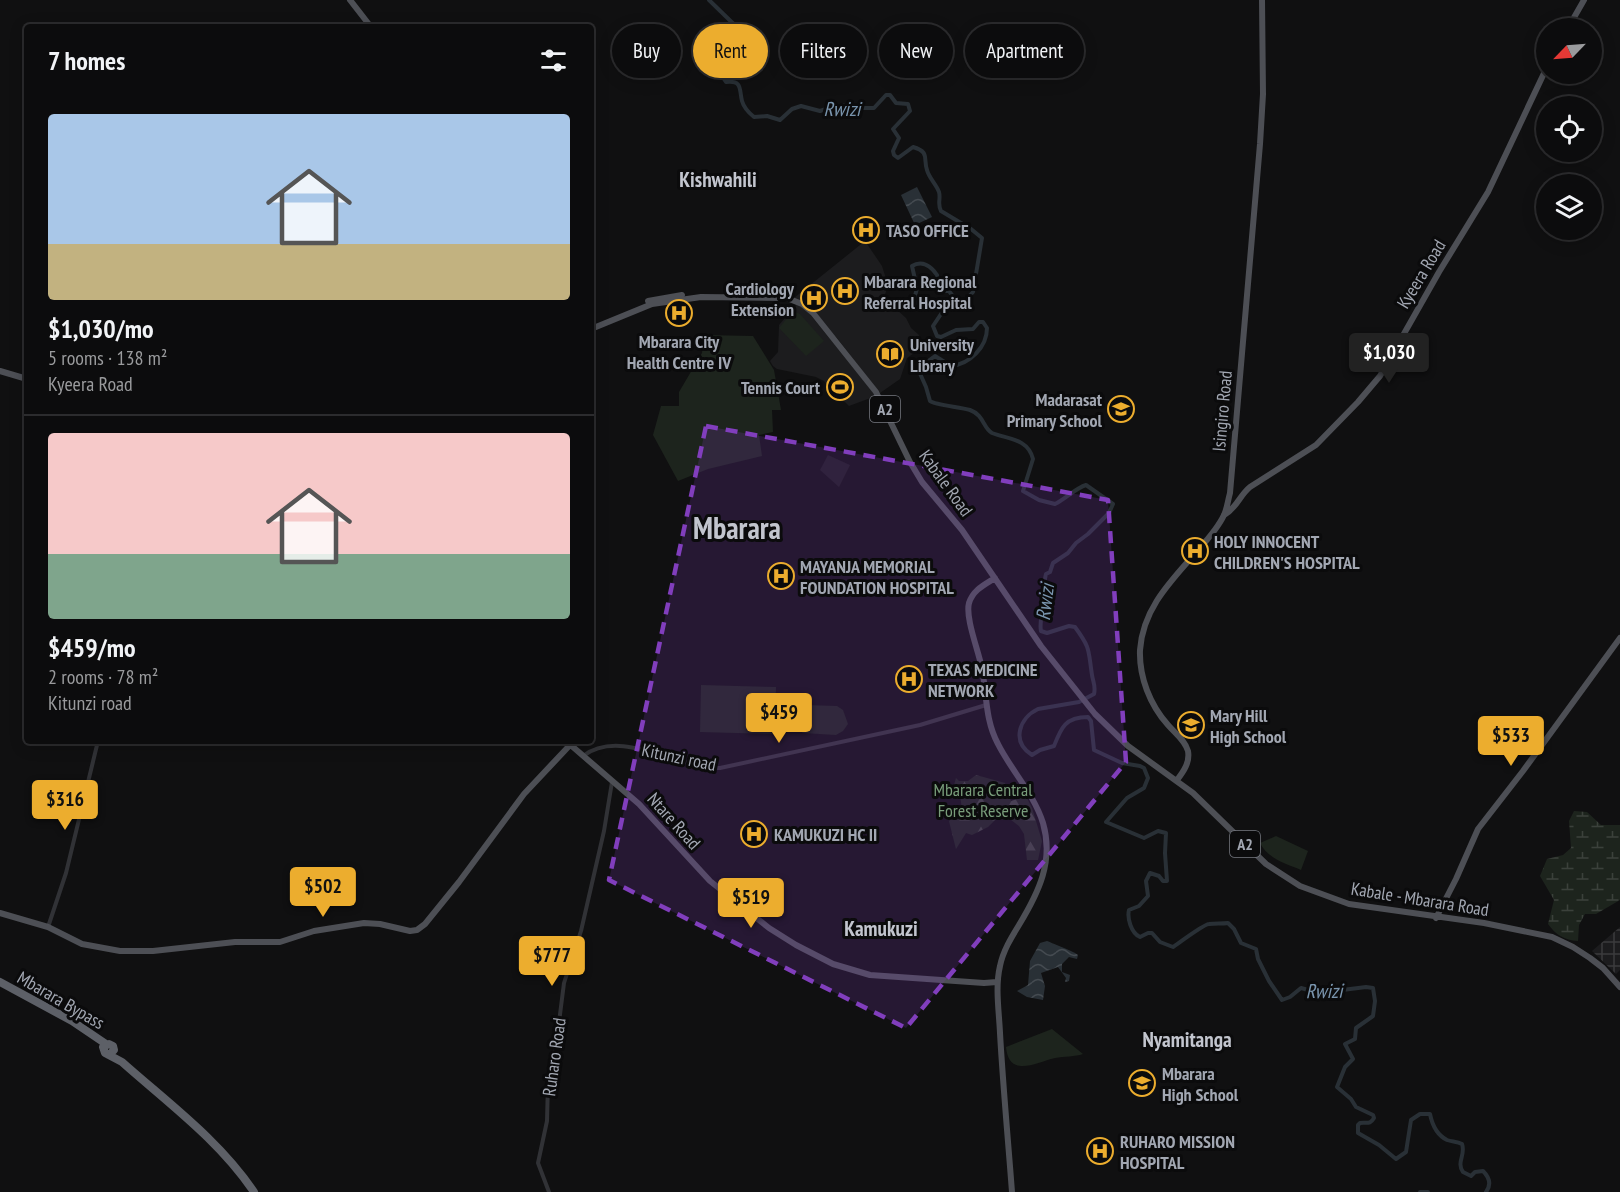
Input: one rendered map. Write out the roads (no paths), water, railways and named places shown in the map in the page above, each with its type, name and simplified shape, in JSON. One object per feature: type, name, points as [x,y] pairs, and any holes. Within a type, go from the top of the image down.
[{"type":"highway","name":"Mbarara Bypass","points":[[0,984],[72,1021],[108,1049]]},
{"type":"highway","points":[[108,1049],[217,1146],[237,1167],[254,1192]]},
{"type":"highway","points":[[108,1049],[215,1139],[235,1160],[259,1192]]},
{"type":"main road","points":[[350,0],[369,24]]},
{"type":"main road","name":"Isingiro Road","points":[[1177,780],[1186,766],[1188,752],[1182,740],[1156,709],[1146,688],[1141,666],[1141,639],[1144,626],[1157,598],[1209,537],[1224,515],[1232,479],[1260,144],[1263,94],[1262,0]]},
{"type":"main road","points":[[1574,18],[1584,0]]},
{"type":"main road","name":"Kyeera Road","points":[[1224,515],[1234,508],[1250,487],[1316,445],[1374,384],[1488,192],[1539,84]]},
{"type":"main road","name":"Kabale Road","points":[[594,326],[652,304],[701,297],[787,298],[797,301],[810,310],[873,387],[918,476],[962,530],[1041,646],[1088,706]]},
{"type":"main road","points":[[0,371],[24,378]]},
{"type":"main road","points":[[995,578],[978,589],[970,601],[969,618],[983,672],[986,705],[997,742],[1038,811],[1047,846],[1047,860],[1042,883],[1003,953],[998,982],[1012,1192]]},
{"type":"main road","points":[[973,633],[968,620],[968,601],[975,590],[995,578]]},
{"type":"main road","points":[[1436,918],[1478,829],[1620,638]]},
{"type":"main road","name":"Kabale - Mbarara Road","points":[[1088,706],[1117,737],[1177,780],[1210,808],[1266,864],[1288,880],[1349,904],[1541,934],[1562,941],[1597,963],[1620,987]]},
{"type":"main road","points":[[0,913],[48,927],[82,944],[136,951],[235,942],[280,942],[314,931],[364,923],[410,931],[417,930],[425,924],[459,882],[525,794],[567,744]]},
{"type":"main road","name":"Ntare Road","points":[[569,744],[639,804],[710,881],[769,928],[819,957],[844,968],[880,977],[998,982]]},
{"type":"street","name":"Kitunzi road","points":[[583,756],[599,747],[630,747],[706,766],[722,767],[920,725],[986,705]]},
{"type":"street","points":[[48,927],[66,873],[97,744]]},
{"type":"street","name":"Ruharo Road","points":[[549,1192],[538,1163],[547,1121],[548,1082],[556,1047],[565,979],[581,931],[604,831],[612,782]]},
{"type":"water","points":[[917,187],[932,217],[915,225],[901,195]]},
{"type":"water","points":[[1047,941],[1078,955],[1077,959],[1069,957],[1062,964],[1062,972],[1070,975],[1069,981],[1065,982],[1066,978],[1058,967],[1041,973],[1045,986],[1043,1000],[1027,997],[1017,991],[1028,985],[1030,961],[1040,943]]},
{"type":"waterway","name":"Rwizi","points":[[709,0],[747,37],[742,44],[732,31],[723,26],[717,28],[719,35],[729,42],[724,52],[735,56],[739,62],[735,69],[726,72],[724,79],[726,82],[738,84],[744,106],[754,117],[767,116],[780,120],[792,109],[801,106],[820,111],[847,105],[856,111],[862,108],[874,108],[886,95],[890,95],[896,103],[908,104],[910,111],[893,129],[899,138],[893,151],[894,155],[898,158],[913,147],[922,151],[928,173],[939,192],[941,211],[982,238],[973,292],[962,304],[958,303],[949,291],[937,291],[937,275],[932,269],[923,264],[912,266],[917,288],[914,300],[916,303],[930,304],[943,311],[933,326],[937,336],[941,337],[956,330],[973,329],[979,322],[983,322],[987,328],[981,348],[965,362],[951,366],[935,356],[918,369],[930,401],[975,412],[992,433],[1016,440],[1027,447],[1033,459],[1023,491],[1039,500],[1055,504],[1086,485],[1113,504],[1109,513],[1068,553],[1053,563],[1050,572],[1046,574],[1040,624],[1041,631],[1047,633],[1069,626],[1075,627],[1088,650],[1095,686],[1094,694],[1079,702],[1038,709],[1031,713],[1022,724],[1020,737],[1021,744],[1032,755],[1054,746],[1062,729],[1069,721],[1088,717],[1091,721],[1094,750],[1122,763],[1144,768],[1148,778],[1144,788],[1127,798],[1106,822],[1144,838],[1158,831],[1166,833],[1167,881],[1150,873],[1146,881],[1148,896],[1139,906],[1129,910],[1132,929],[1140,937],[1152,933],[1160,942],[1173,947],[1206,925],[1228,923],[1241,943],[1256,949],[1258,959],[1269,981],[1282,1000],[1301,988],[1319,993],[1373,988],[1375,1001],[1373,1016],[1356,1028],[1355,1039],[1345,1044],[1353,1059],[1345,1067],[1337,1087],[1351,1099],[1356,1107],[1373,1115],[1371,1122],[1358,1125],[1358,1133],[1379,1145],[1396,1159],[1406,1152],[1411,1120],[1420,1114],[1430,1114],[1440,1135],[1447,1140],[1462,1144],[1460,1165],[1463,1172],[1471,1176],[1475,1172],[1483,1171],[1487,1176],[1489,1183],[1486,1192]]},
{"type":"waterway","name":"Rwizi","points":[[1420,1192],[1428,1192]]},
{"type":"place","name":"TASO OFFICE","points":[[866,230]]},
{"type":"place","name":"Mbarara Regional Referral Hospital","points":[[845,291]]},
{"type":"place","name":"Cardiology Extension","points":[[814,298]]},
{"type":"place","name":"Mbarara City Health Centre IV","points":[[679,313]]},
{"type":"place","name":"University Library","points":[[890,354]]},
{"type":"place","name":"Tennis Court","points":[[840,387]]},
{"type":"place","name":"Madarasat Primary School","points":[[1121,409]]},
{"type":"place","name":"HOLY INNOCENT CHILDREN'S HOSPITAL","points":[[1195,551]]},
{"type":"place","name":"MAYANJA MEMORIAL FOUNDATION HOSPITAL","points":[[781,576]]},
{"type":"place","name":"TEXAS MEDICINE NETWORK","points":[[909,679]]},
{"type":"place","name":"Mary Hill High School","points":[[1191,725]]},
{"type":"place","name":"KAMUKUZI HC II","points":[[754,834]]},
{"type":"place","name":"Mbarara High School","points":[[1142,1083]]},
{"type":"place","name":"RUHARO MISSION HOSPITAL","points":[[1100,1151]]},
{"type":"district","name":"Kishwahili","points":[[718,179]]},
{"type":"district","name":"Mbarara","points":[[737,527]]},
{"type":"district","name":"Kamukuzi","points":[[881,928]]},
{"type":"district","name":"Nyamitanga","points":[[1187,1039]]},
{"type":"park label","name":"Mbarara Central Forest Reserve","points":[[983,799]]}]
